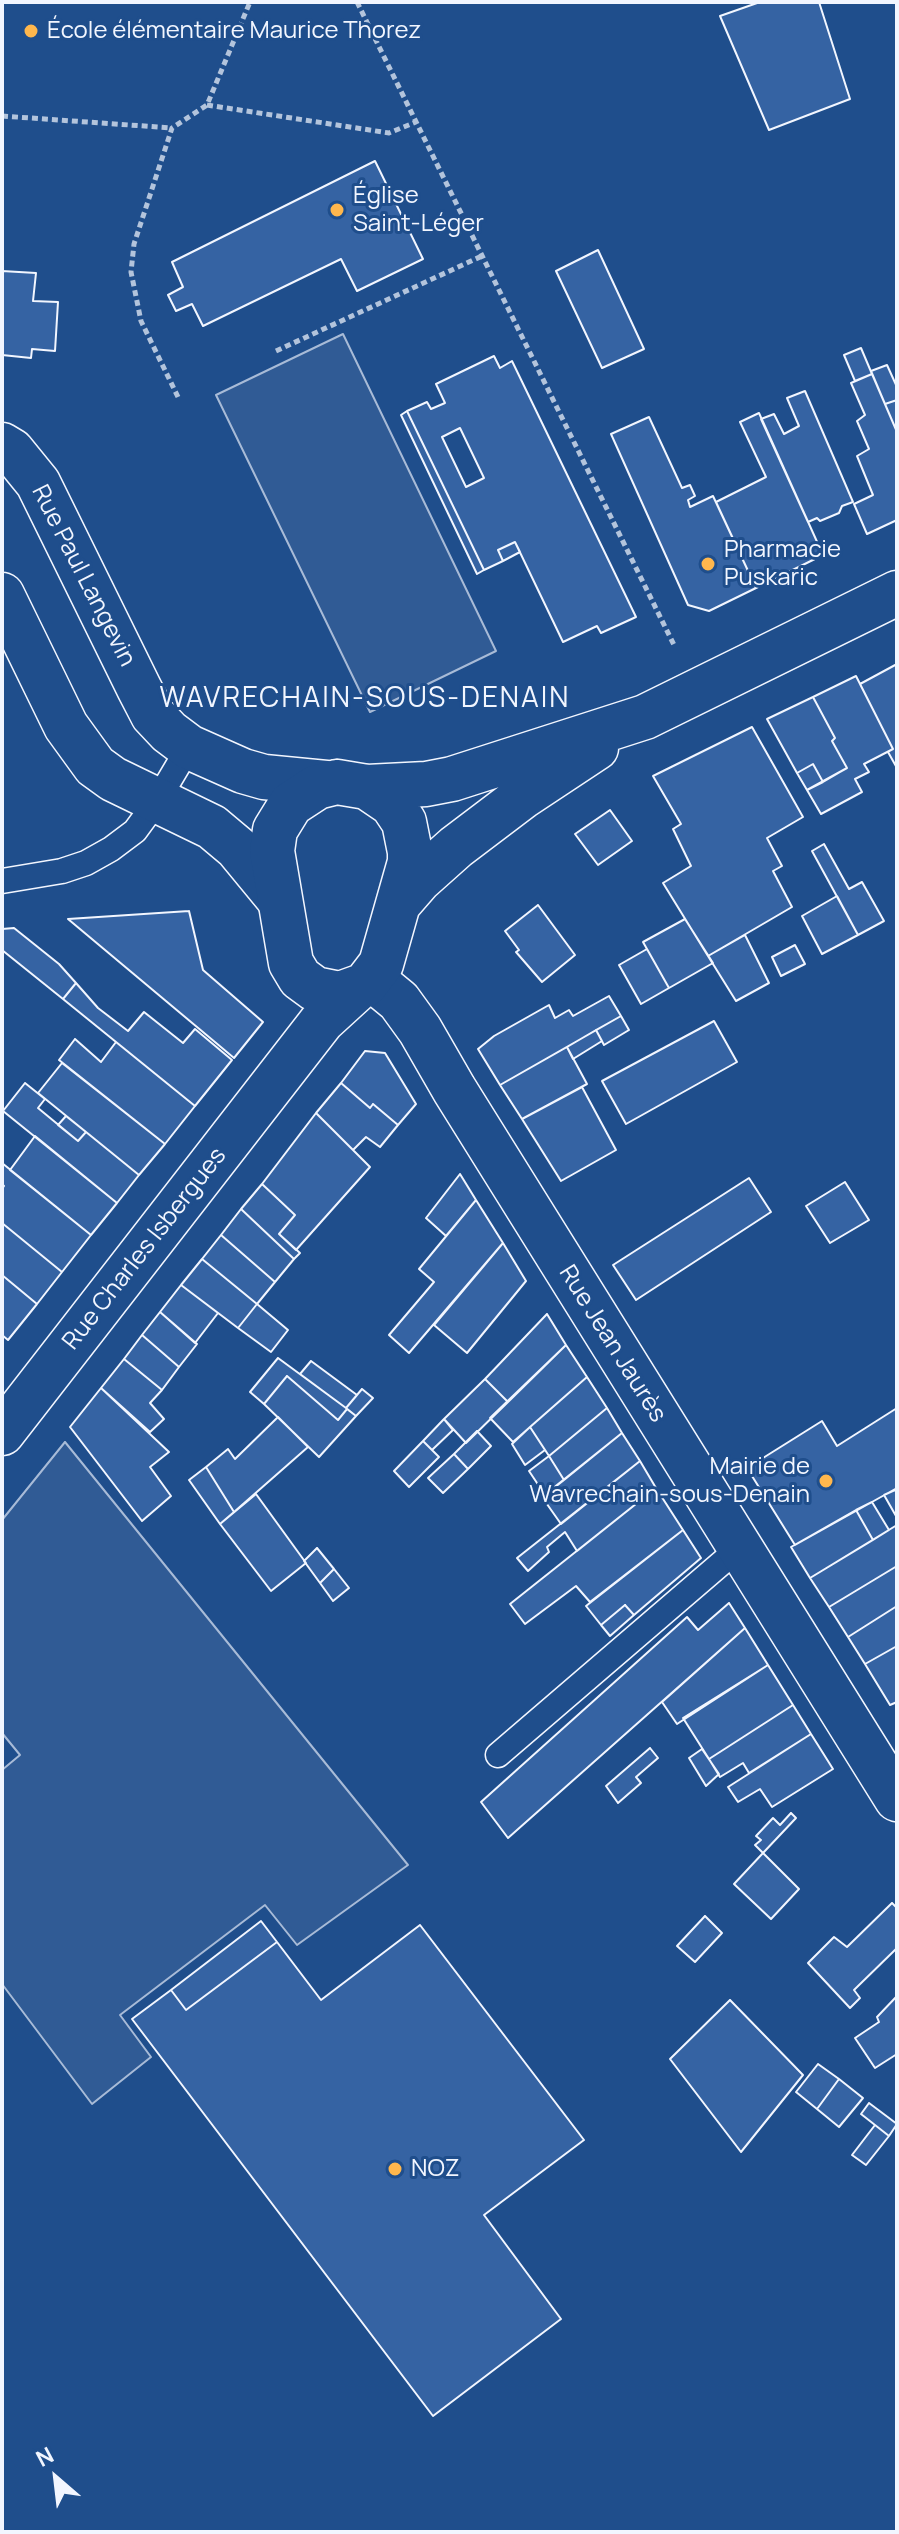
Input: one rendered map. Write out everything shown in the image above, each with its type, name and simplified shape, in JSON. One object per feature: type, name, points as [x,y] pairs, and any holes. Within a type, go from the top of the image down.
[{"type":"main road","name":"Rue Paul Langevin","points":[[2,445],[12,451],[38,483],[153,715],[169,732],[189,747],[264,777],[347,785]]},
{"type":"main road","points":[[398,904],[456,847],[522,797],[645,717],[897,593]]},
{"type":"main road","points":[[2,595],[66,726],[95,766],[113,779],[212,827],[247,859],[279,899]]},
{"type":"main road","points":[[289,1066],[294,1016],[291,963],[272,851],[275,830],[284,812],[299,797],[347,785],[417,785],[452,779],[645,717]]},
{"type":"main road","points":[[291,963],[300,978],[322,992],[340,994],[364,984],[381,964],[410,862],[408,832],[392,804],[347,785]]},
{"type":"main road","name":"Rue Charles Isbergues","points":[[2,1433],[322,1021],[364,984]]},
{"type":"main road","name":"Rue Jean Jaurès","points":[[364,984],[399,1001],[420,1030],[897,1799]]},
{"type":"lane","points":[[2,881],[62,871],[86,863],[135,831],[189,747]]},
{"type":"lane","points":[[498,1755],[739,1548]]},
{"type":"path","points":[[2,116],[172,128],[207,105],[250,2]]},
{"type":"path","points":[[357,2],[697,692]]},
{"type":"path","points":[[207,105],[389,133],[416,122]]},
{"type":"path","points":[[172,128],[134,244],[131,272],[141,321],[178,397]]},
{"type":"path","points":[[276,351],[482,256]]},
{"type":"shaded area","points":[[343,334],[496,651],[370,712],[216,395]]},
{"type":"shaded area","points":[[65,1442],[408,1865],[297,1945],[265,1905],[120,2015],[151,2057],[92,2104],[2,1984],[2,1770],[20,1755],[2,1733],[2,1520]]},
{"type":"building","points":[[760,2],[819,2],[850,99],[769,130],[720,16]]},
{"type":"building","name":"Église Saint-Léger","points":[[375,161],[423,259],[357,291],[341,259],[203,326],[192,304],[176,311],[168,295],[183,287],[172,262]]},
{"type":"building","points":[[598,250],[644,349],[602,368],[556,271]]},
{"type":"building","points":[[2,271],[36,273],[33,301],[58,302],[55,351],[32,349],[31,358],[2,355]]},
{"type":"building","points":[[861,348],[872,374],[855,381],[844,355]]},
{"type":"building","points":[[494,356],[500,368],[512,361],[636,617],[601,633],[597,626],[563,642],[515,542],[498,550],[503,561],[484,570],[407,411],[427,402],[431,409],[445,403],[436,384]],"holes":[[[460,428],[484,478],[466,487],[442,437]]]},
{"type":"building","points":[[887,365],[897,387],[897,400],[885,404],[871,371]]},
{"type":"building","points":[[872,374],[897,432],[897,520],[867,534],[854,504],[873,495],[857,456],[869,449],[857,421],[865,415],[851,383]]},
{"type":"building","points":[[805,391],[853,502],[842,506],[839,513],[808,522],[761,419],[774,414],[784,434],[799,426],[787,398]]},
{"type":"building","points":[[897,400],[897,432],[885,404]]},
{"type":"building","points":[[407,411],[484,570],[477,574],[401,415]]},
{"type":"building","points":[[759,413],[823,555],[756,588],[716,502],[766,477],[740,422]]},
{"type":"building","points":[[649,417],[682,488],[690,485],[695,496],[688,500],[690,507],[713,496],[756,588],[709,611],[688,605],[611,434]]},
{"type":"building","points":[[515,542],[520,552],[503,561],[498,550]]},
{"type":"building","points":[[897,664],[897,768],[888,752],[893,749],[860,684]]},
{"type":"building","points":[[856,676],[893,749],[864,764],[869,772],[855,779],[862,792],[821,814],[807,790],[847,768],[813,697]]},
{"type":"building","points":[[813,697],[847,768],[823,782],[813,764],[797,773],[767,719]]},
{"type":"building","points":[[752,727],[803,817],[767,838],[782,866],[773,871],[792,907],[708,956],[663,883],[691,866],[673,829],[681,824],[653,776]]},
{"type":"building","points":[[813,764],[823,782],[807,790],[797,773]]},
{"type":"building","points":[[610,810],[632,841],[598,865],[575,834]]},
{"type":"building","points":[[824,844],[849,889],[862,882],[884,921],[858,935],[812,851]]},
{"type":"building","points":[[837,896],[858,935],[822,954],[802,916]]},
{"type":"building","points":[[538,905],[575,955],[542,982],[516,952],[519,950],[505,931]]},
{"type":"building","points":[[189,911],[203,970],[263,1022],[234,1058],[68,919]]},
{"type":"building","points":[[685,919],[713,963],[669,988],[643,942]]},
{"type":"building","points":[[14,928],[59,964],[76,983],[63,999],[2,950],[2,929]]},
{"type":"building","points":[[745,935],[769,983],[736,1001],[708,956]]},
{"type":"building","points":[[795,945],[805,964],[781,976],[772,957]]},
{"type":"building","points":[[647,949],[669,988],[641,1004],[619,965]]},
{"type":"building","points":[[76,983],[98,1008],[128,1031],[144,1012],[183,1043],[195,1029],[232,1060],[195,1106],[63,999]]},
{"type":"building","points":[[609,996],[621,1016],[500,1085],[478,1049],[494,1036],[549,1005],[555,1018],[569,1010],[573,1016]]},
{"type":"building","points":[[621,1016],[629,1030],[604,1045],[596,1030]]},
{"type":"building","points":[[714,1021],[737,1062],[626,1124],[602,1081]]},
{"type":"building","points":[[596,1030],[602,1041],[573,1059],[567,1047]]},
{"type":"building","points":[[75,1039],[101,1062],[116,1042],[195,1106],[165,1144],[59,1060]]},
{"type":"building","points":[[567,1047],[587,1084],[522,1119],[500,1085]]},
{"type":"building","points":[[365,1051],[385,1053],[416,1104],[398,1125],[373,1104],[370,1108],[341,1083]]},
{"type":"building","points":[[62,1063],[165,1144],[139,1175],[38,1093]]},
{"type":"building","points":[[25,1083],[45,1099],[38,1108],[78,1141],[86,1132],[139,1175],[117,1203],[3,1111]]},
{"type":"building","points":[[341,1083],[370,1108],[373,1104],[398,1125],[380,1147],[366,1137],[353,1150],[316,1113]]},
{"type":"building","points":[[582,1087],[616,1150],[561,1181],[522,1119]]},
{"type":"building","points":[[316,1113],[370,1167],[296,1250],[279,1234],[295,1215],[262,1184]]},
{"type":"building","points":[[66,1116],[86,1132],[78,1141],[58,1125]]},
{"type":"building","points":[[35,1136],[117,1203],[91,1235],[10,1170]]},
{"type":"building","points":[[2,1163],[91,1235],[62,1272],[2,1223]]},
{"type":"building","points":[[460,1174],[476,1200],[446,1236],[426,1218]]},
{"type":"building","points":[[749,1178],[771,1212],[636,1300],[613,1265]]},
{"type":"building","points":[[845,1182],[869,1220],[830,1243],[806,1206]]},
{"type":"building","points":[[262,1184],[295,1215],[279,1234],[300,1253],[294,1259],[241,1209]]},
{"type":"building","points":[[476,1200],[503,1243],[409,1353],[389,1335],[434,1282],[419,1269]]},
{"type":"building","points":[[241,1209],[294,1259],[275,1282],[221,1235]]},
{"type":"building","points":[[2,1223],[62,1272],[37,1304],[2,1275]]},
{"type":"building","points":[[221,1235],[275,1282],[257,1304],[202,1259]]},
{"type":"building","points":[[503,1243],[526,1281],[467,1353],[434,1325]]},
{"type":"building","points":[[202,1259],[257,1304],[238,1328],[181,1285]]},
{"type":"building","points":[[2,1275],[37,1304],[8,1340],[2,1335]]},
{"type":"building","points":[[181,1285],[218,1313],[195,1343],[160,1312]]},
{"type":"building","points":[[257,1304],[288,1330],[271,1352],[238,1328]]},
{"type":"building","points":[[160,1312],[197,1344],[179,1367],[142,1335]]},
{"type":"building","points":[[547,1314],[566,1345],[508,1402],[485,1379]]},
{"type":"building","points":[[142,1335],[179,1367],[162,1390],[124,1359]]},
{"type":"building","points":[[566,1345],[587,1377],[513,1442],[490,1418]]},
{"type":"building","points":[[278,1358],[347,1409],[338,1420],[287,1376],[264,1404],[250,1392]]},
{"type":"building","points":[[124,1359],[162,1390],[150,1403],[164,1419],[150,1432],[101,1388]]},
{"type":"building","points":[[311,1361],[357,1395],[346,1408],[300,1374]]},
{"type":"building","points":[[287,1376],[338,1420],[347,1409],[356,1416],[319,1457],[264,1404]]},
{"type":"building","points":[[587,1377],[607,1408],[549,1456],[530,1427]]},
{"type":"building","points":[[485,1379],[508,1402],[466,1443],[444,1419]]},
{"type":"building","points":[[101,1388],[169,1452],[150,1467],[171,1496],[142,1521],[70,1427]]},
{"type":"building","points":[[362,1389],[373,1398],[356,1416],[346,1408]]},
{"type":"building","points":[[607,1408],[622,1433],[564,1480],[549,1456]]},
{"type":"building","name":"Mairie de Wavrechain-sous-Denain","points":[[897,1408],[897,1488],[795,1545],[747,1468],[822,1421],[837,1446]]},
{"type":"building","points":[[278,1417],[308,1447],[234,1512],[206,1467],[228,1449],[235,1459]]},
{"type":"building","points":[[444,1419],[453,1430],[432,1450],[423,1441]]},
{"type":"building","points":[[530,1427],[545,1450],[525,1465],[512,1444]]},
{"type":"building","points":[[477,1431],[491,1446],[468,1469],[454,1454]]},
{"type":"building","points":[[622,1433],[640,1461],[561,1524],[542,1497]]},
{"type":"building","points":[[423,1441],[439,1457],[409,1487],[394,1471]]},
{"type":"building","points":[[454,1454],[468,1469],[443,1493],[428,1478]]},
{"type":"building","points":[[549,1456],[564,1480],[545,1495],[529,1471]]},
{"type":"building","points":[[640,1461],[656,1488],[577,1551],[565,1532],[547,1547],[549,1552],[528,1571],[517,1558]]},
{"type":"building","points":[[206,1467],[234,1512],[220,1524],[189,1480]]},
{"type":"building","points":[[656,1488],[683,1530],[590,1602],[576,1586],[525,1624],[510,1604]]},
{"type":"building","points":[[895,1490],[897,1493],[896,1516],[884,1495]]},
{"type":"building","points":[[256,1494],[306,1563],[271,1591],[220,1524]]},
{"type":"building","points":[[872,1502],[889,1530],[873,1540],[856,1510]]},
{"type":"building","points":[[856,1510],[873,1540],[810,1578],[791,1547]]},
{"type":"building","points":[[897,1525],[897,1566],[829,1607],[810,1578]]},
{"type":"building","points":[[683,1530],[701,1558],[634,1615],[625,1605],[601,1625],[586,1606]]},
{"type":"building","points":[[317,1548],[334,1569],[320,1583],[304,1561]]},
{"type":"building","points":[[897,1566],[897,1606],[848,1637],[829,1607]]},
{"type":"building","points":[[334,1569],[349,1588],[333,1601],[320,1583]]},
{"type":"building","points":[[729,1603],[745,1628],[508,1838],[481,1802],[687,1617],[698,1630]]},
{"type":"building","points":[[625,1605],[634,1615],[610,1636],[601,1625]]},
{"type":"building","points":[[897,1606],[897,1646],[865,1664],[848,1637]]},
{"type":"building","points":[[745,1628],[768,1665],[677,1724],[662,1702]]},
{"type":"building","points":[[897,1646],[897,1702],[890,1705],[865,1664]]},
{"type":"building","points":[[768,1665],[793,1705],[709,1759],[683,1718]]},
{"type":"building","points":[[793,1705],[811,1734],[749,1773],[743,1763],[720,1777],[709,1759]]},
{"type":"building","points":[[811,1734],[833,1769],[772,1807],[760,1789],[738,1802],[728,1787]]},
{"type":"building","points":[[650,1748],[658,1758],[636,1777],[641,1783],[618,1803],[606,1786]]},
{"type":"building","points":[[702,1749],[719,1774],[706,1786],[689,1758]]},
{"type":"building","points":[[791,1813],[796,1818],[763,1853],[755,1845],[761,1840],[756,1836],[773,1818],[780,1825]]},
{"type":"building","points":[[763,1853],[799,1889],[771,1919],[734,1884]]},
{"type":"building","points":[[892,1903],[897,1908],[897,1948],[854,1990],[860,1998],[850,2008],[808,1963],[834,1937],[847,1947]]},
{"type":"building","points":[[705,1916],[722,1933],[695,1962],[677,1946]]},
{"type":"building","points":[[261,1921],[277,1942],[186,2010],[171,1990]]},
{"type":"building","name":"NOZ","points":[[420,1925],[584,2140],[484,2215],[561,2319],[433,2416],[132,2019],[171,1990],[186,2010],[277,1942],[321,2000]]},
{"type":"building","points":[[897,1996],[897,2054],[875,2068],[855,2038],[879,2022],[877,2017]]},
{"type":"building","points":[[730,2000],[803,2075],[741,2152],[670,2059]]},
{"type":"building","points":[[818,2064],[839,2079],[817,2109],[796,2092]]},
{"type":"building","points":[[839,2079],[863,2098],[839,2127],[817,2109]]},
{"type":"building","points":[[869,2103],[897,2124],[889,2136],[861,2114]]},
{"type":"building","points":[[875,2125],[889,2136],[866,2165],[852,2155]]},
{"type":"place","name":"École élémentaire Maurice Thorez","points":[[31,31]]},
{"type":"place","name":"Église Saint-Léger","points":[[337,210]]},
{"type":"place","name":"Pharmacie Puskaric","points":[[708,564]]},
{"type":"place","name":"Mairie de Wavrechain-sous-Denain","points":[[826,1481]]},
{"type":"place","name":"NOZ","points":[[395,2169]]},
{"type":"district","name":"WAVRECHAIN-SOUS-DENAIN","points":[[365,699]]}]
